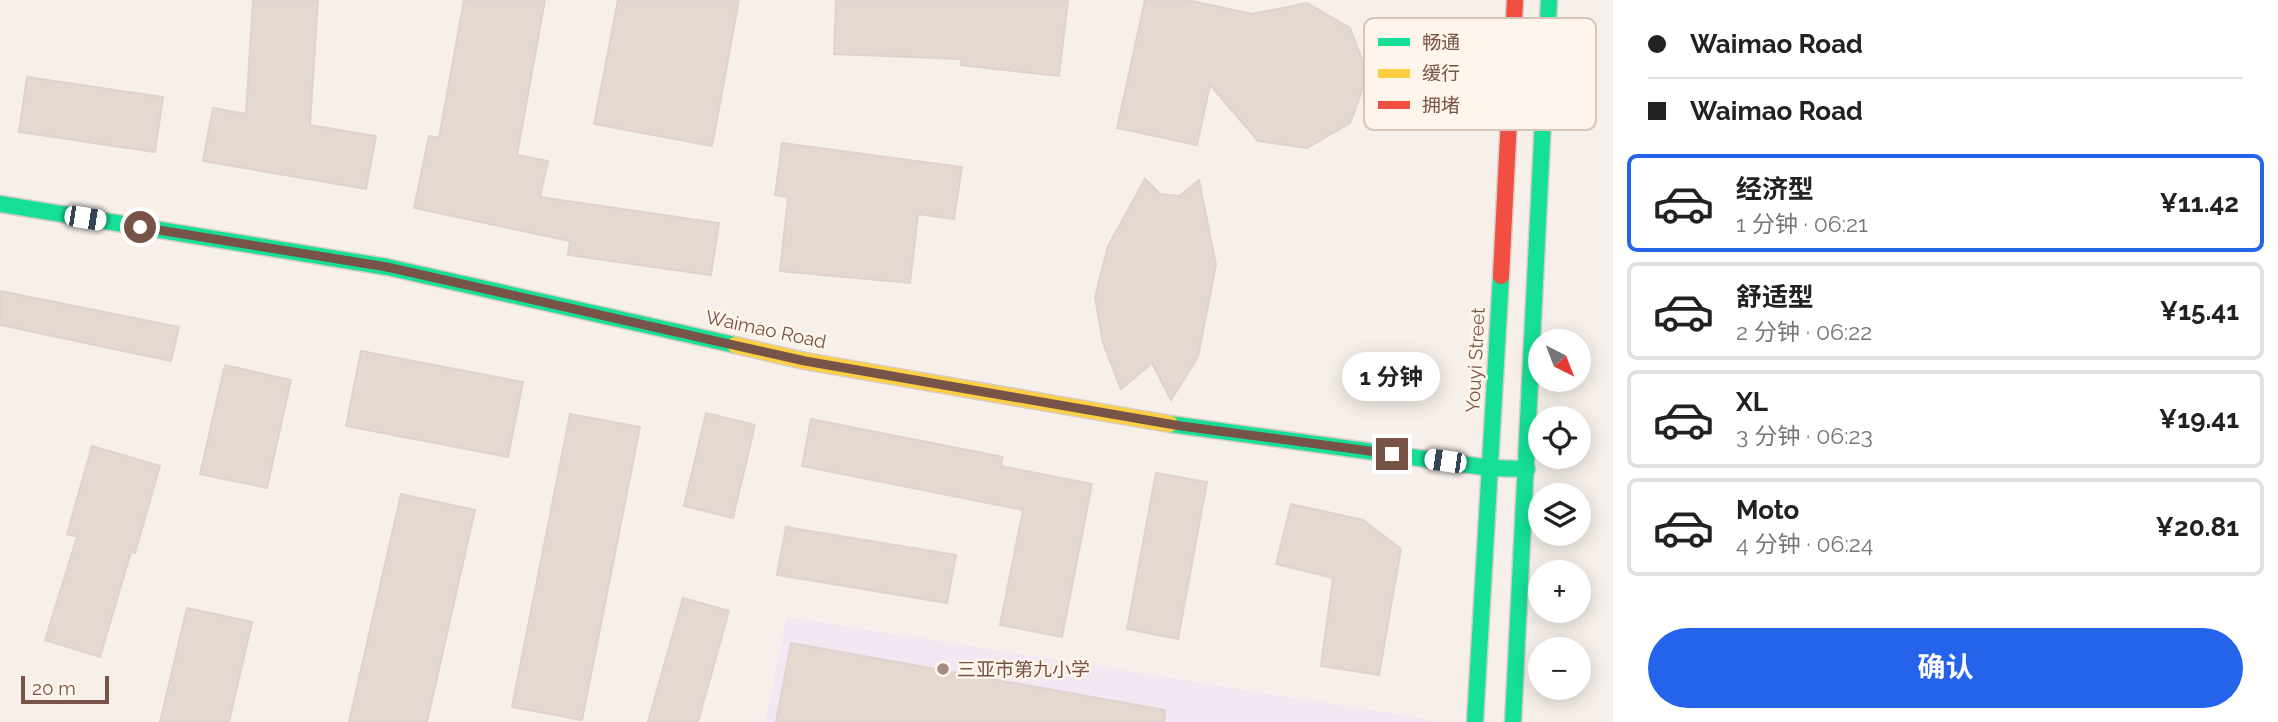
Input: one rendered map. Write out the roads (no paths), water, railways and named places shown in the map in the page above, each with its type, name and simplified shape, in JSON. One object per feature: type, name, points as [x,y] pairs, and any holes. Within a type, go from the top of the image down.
[{"type":"street","name":"Youyi Street","points":[[1514,18],[1515,0]]},
{"type":"street","points":[[1548,18],[1549,0]]},
{"type":"street","name":"Youyi Street","points":[[1475,722],[1508,130]]},
{"type":"street","points":[[1513,722],[1543,130]]},
{"type":"street","name":"Waimao Road","points":[[0,204],[387,267],[805,361],[1181,426],[1491,468],[1527,469]]},
{"type":"place","name":"三亚市第九小学","points":[[943,669]]}]
